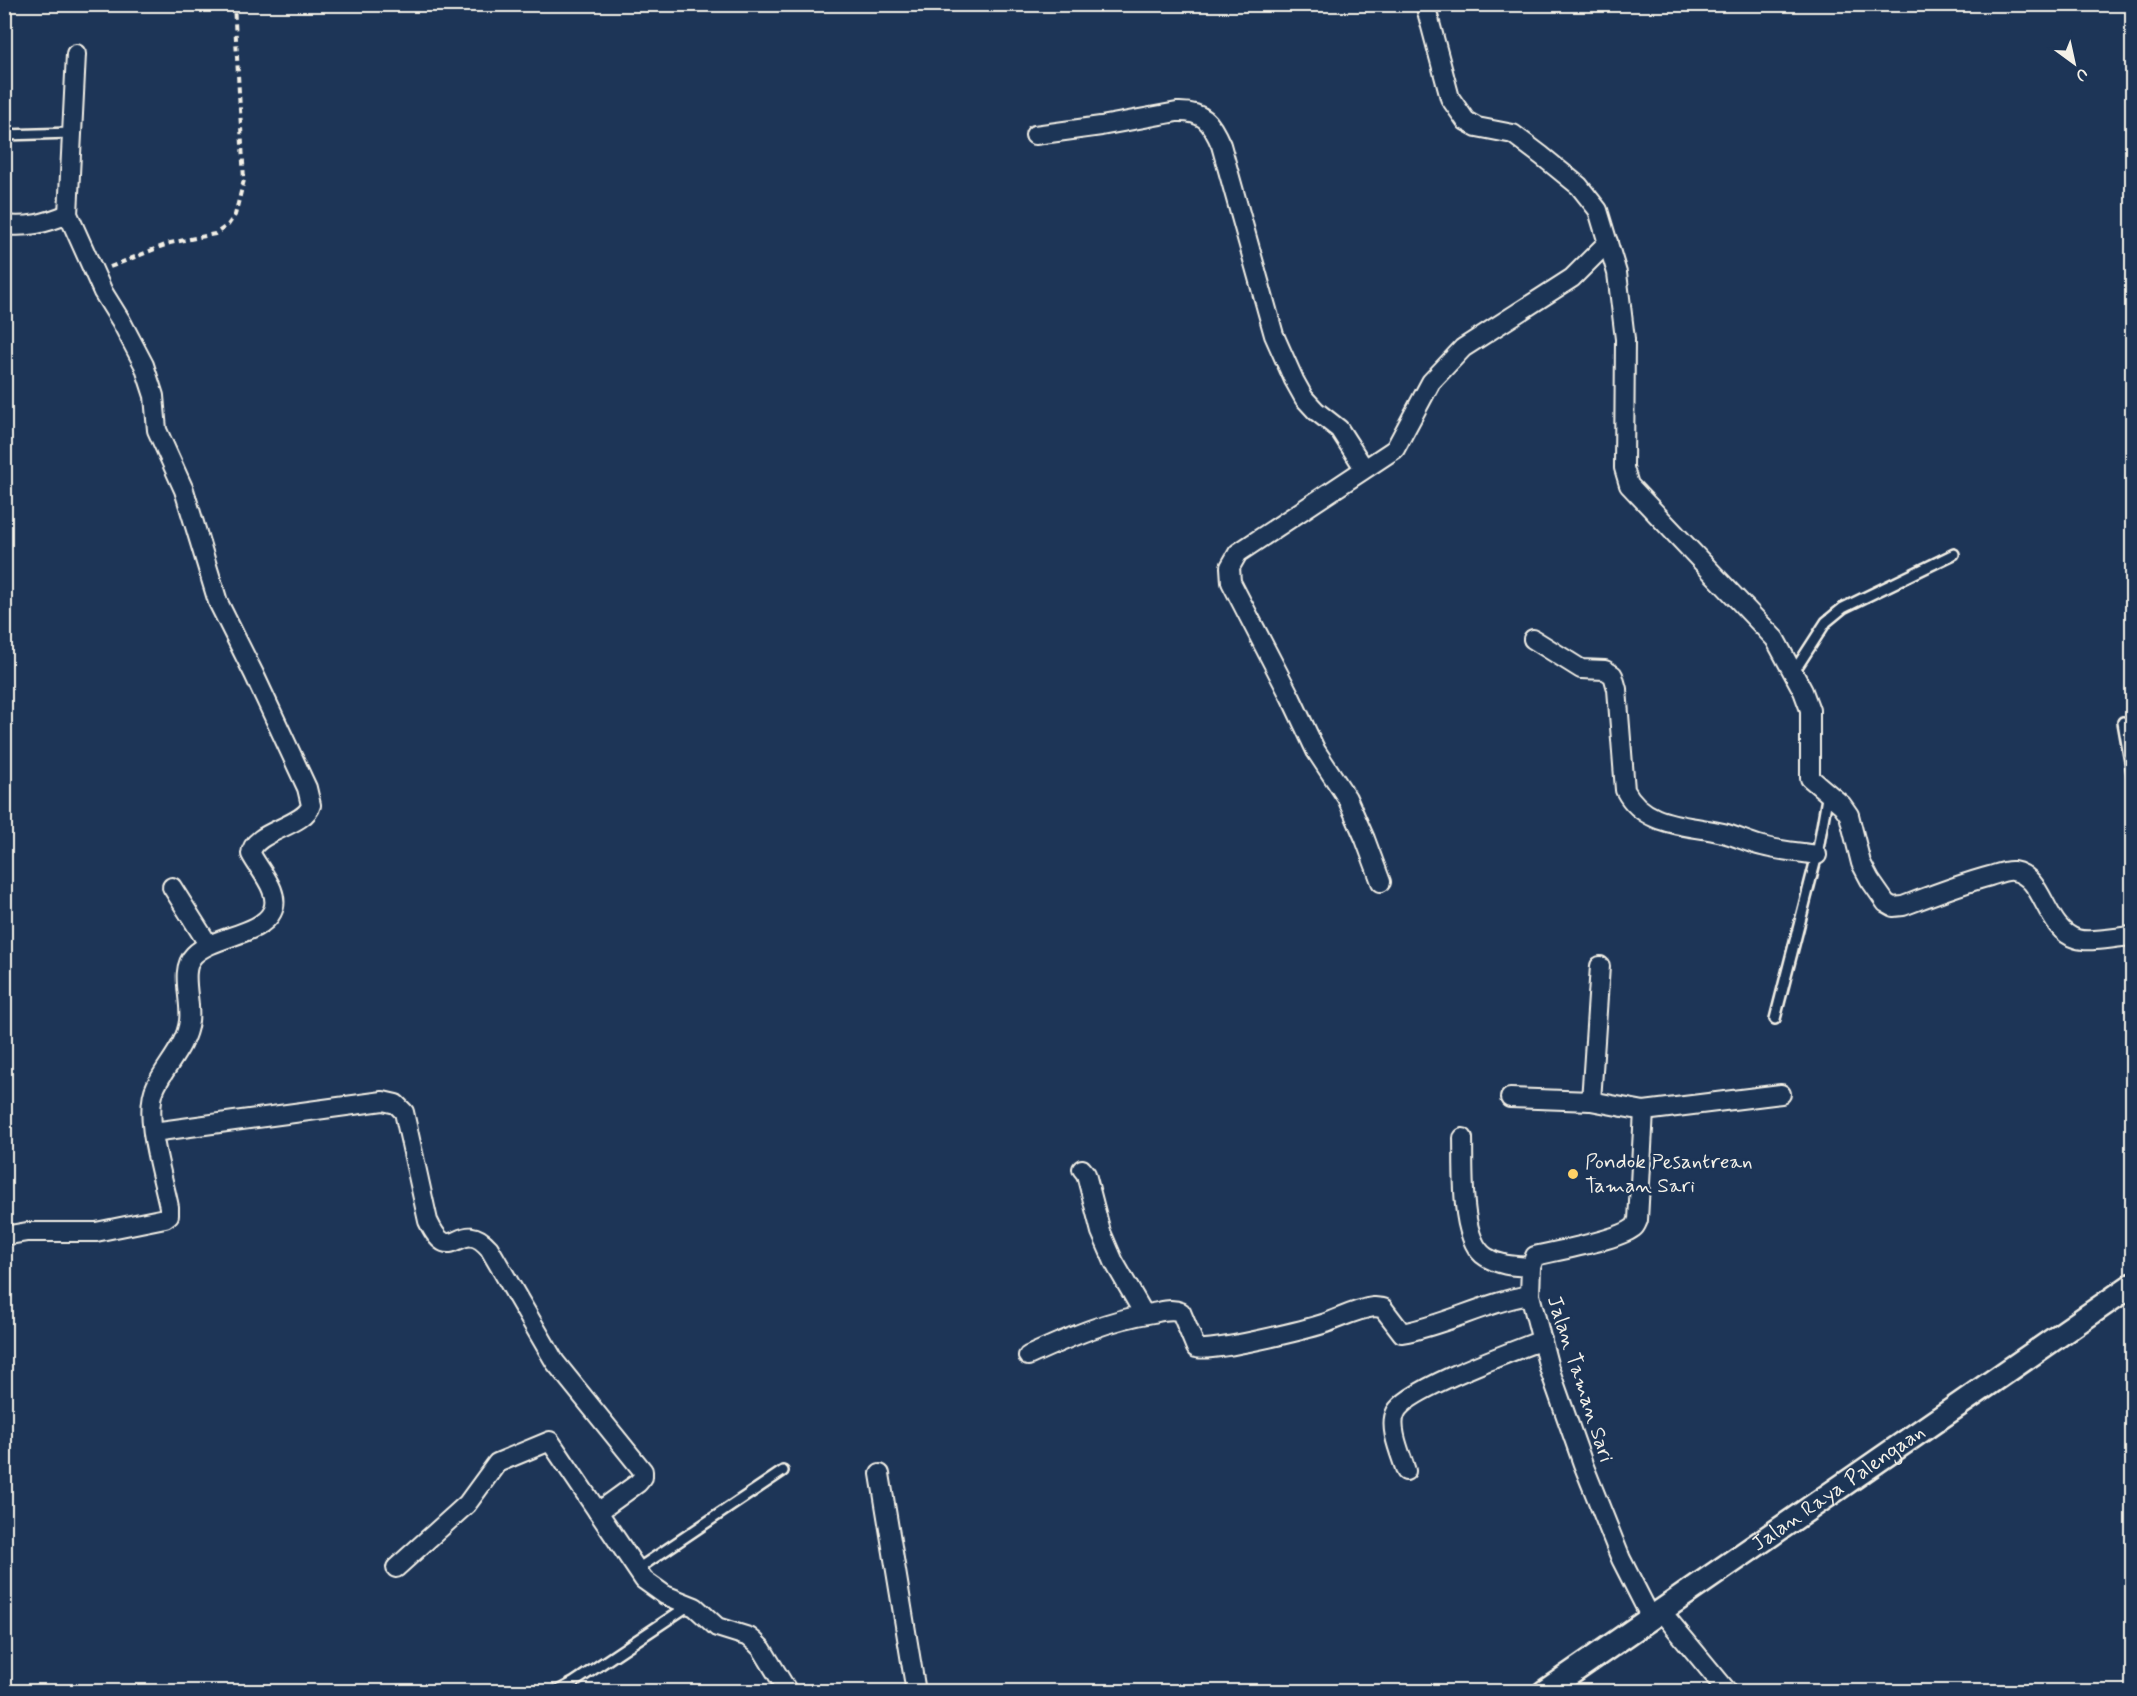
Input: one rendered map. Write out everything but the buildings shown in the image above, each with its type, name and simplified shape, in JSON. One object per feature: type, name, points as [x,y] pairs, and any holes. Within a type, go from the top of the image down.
[{"type":"street","points":[[1425,4],[1450,98],[1466,121],[1477,127],[1512,134],[1580,186],[1598,210],[1617,273],[1625,339],[1624,468],[1629,485],[1775,639],[1810,710],[1810,778],[1842,805],[1849,815],[1862,863],[1870,880],[1886,903],[1893,907],[1903,906],[1959,885],[2011,870],[2022,874],[2030,881],[2055,923],[2066,934],[2079,940],[2133,936]]},
{"type":"street","points":[[4,1236],[27,1232],[96,1232],[165,1218],[169,1215],[150,1111],[154,1088],[187,1032],[190,1011],[187,966],[194,955],[208,944],[237,935],[263,922],[272,913],[273,892],[251,854],[251,849],[258,841],[307,813],[311,805],[307,788],[218,602],[184,490],[157,430],[154,396],[144,365],[103,292],[68,214],[76,54]]},
{"type":"street","points":[[1035,135],[1177,112],[1189,112],[1203,117],[1213,128],[1221,145],[1274,335],[1294,380],[1304,398],[1339,429],[1364,468]]},
{"type":"street","points":[[4,225],[43,224],[68,214]]},
{"type":"street","points":[[1381,882],[1347,798],[1316,751],[1239,599],[1231,582],[1230,567],[1238,553],[1395,449],[1431,382],[1463,348],[1572,278],[1608,242]]},
{"type":"street","points":[[1533,639],[1581,669],[1605,670],[1613,675],[1617,689],[1625,790],[1633,804],[1653,817],[1683,827],[1739,837],[1761,846],[1817,855]]},
{"type":"street","points":[[172,887],[208,944]]},
{"type":"street","points":[[1591,1101],[1600,966]]},
{"type":"street","points":[[1510,1098],[1591,1101],[1644,1111],[1781,1094]]},
{"type":"street","points":[[153,1132],[383,1101],[396,1104],[404,1112],[428,1221],[435,1237],[443,1244],[452,1245],[465,1236],[472,1235],[481,1239],[489,1248],[555,1362],[643,1471],[643,1477],[638,1483],[598,1512]]},
{"type":"street","points":[[1463,1138],[1466,1212],[1474,1243],[1485,1257],[1503,1265],[1531,1267],[1534,1256],[1609,1238],[1635,1227],[1638,1220],[1644,1111]]},
{"type":"street","points":[[1082,1169],[1086,1174],[1101,1232],[1114,1262],[1144,1314]]},
{"type":"street","name":"Jalan Taman Sari","points":[[1531,1267],[1530,1295],[1549,1368],[1583,1464],[1621,1559],[1656,1614],[1728,1692]]},
{"type":"street","name":"Jalan Raya Palengaan","points":[[1544,1692],[2133,1285]]},
{"type":"street","points":[[1028,1356],[1095,1327],[1128,1317],[1171,1310],[1181,1312],[1196,1348],[1201,1350],[1306,1329],[1374,1307],[1383,1308],[1401,1332],[1407,1332],[1455,1318],[1509,1298],[1530,1295]]},
{"type":"street","points":[[1406,1471],[1393,1420],[1400,1406],[1434,1385],[1542,1340]]},
{"type":"street","points":[[396,1568],[467,1504],[497,1463],[548,1441],[552,1442],[644,1580],[659,1592],[691,1604],[717,1627],[749,1637],[762,1649],[788,1692]]},
{"type":"street","points":[[880,1474],[916,1692]]},
{"type":"lane","points":[[4,135],[72,133]]},
{"type":"lane","points":[[1793,673],[1826,622],[1843,608],[1954,554]]},
{"type":"lane","points":[[2123,722],[2133,773]]},
{"type":"lane","points":[[1774,1019],[1817,855],[1828,792]]},
{"type":"lane","points":[[636,1570],[783,1471]]},
{"type":"lane","points":[[556,1692],[691,1604]]},
{"type":"path","points":[[96,273],[170,243],[215,234],[228,225],[235,215],[243,180],[234,4]]},
{"type":"place","name":"Pondok Pesantrean Taman Sari","points":[[1573,1174]]}]
